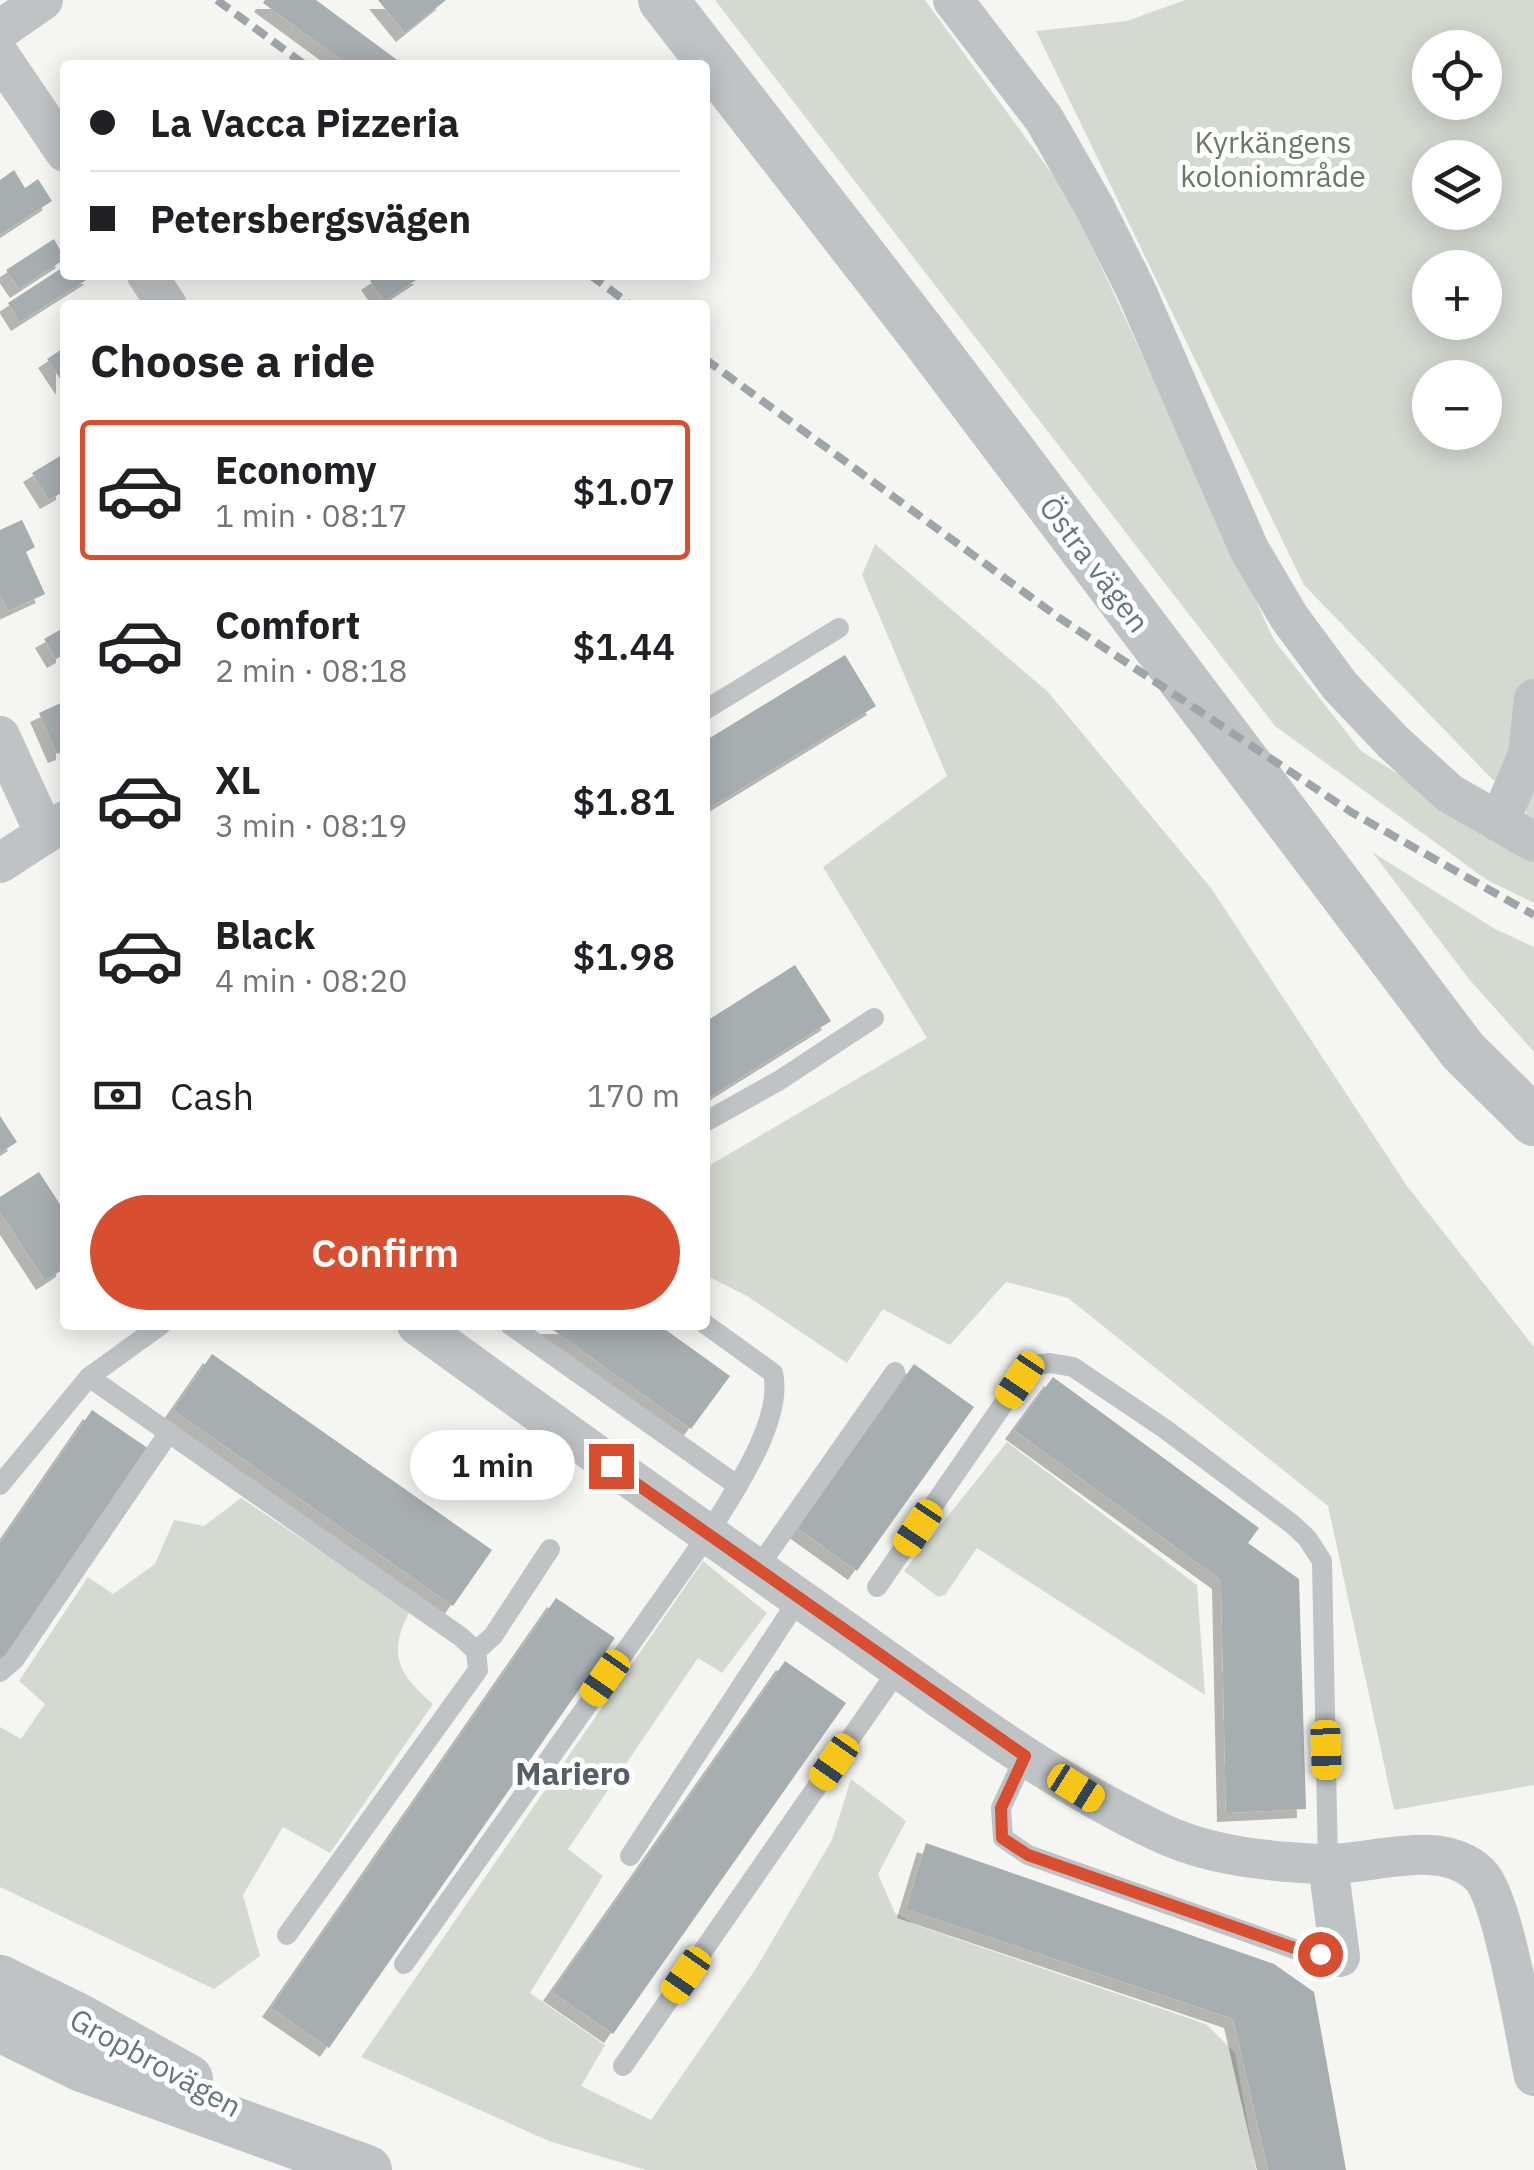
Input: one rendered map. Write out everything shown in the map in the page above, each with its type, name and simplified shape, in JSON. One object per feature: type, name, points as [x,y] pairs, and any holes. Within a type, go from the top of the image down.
[{"type":"street","points":[[0,30],[43,0]]},
{"type":"street","name":"Östra vägen","points":[[664,0],[1463,1051],[1534,1121]]},
{"type":"street","points":[[953,0],[1044,119],[1095,208],[1135,288],[1249,549],[1289,617],[1340,686],[1393,742],[1449,793],[1534,842]]},
{"type":"street","points":[[0,56],[60,145]]},
{"type":"street","points":[[1498,822],[1528,755],[1534,699]]},
{"type":"street","points":[[0,736],[55,828],[0,863]]},
{"type":"street","points":[[425,1330],[798,1600],[1101,1804],[1183,1844],[1254,1858],[1328,1864],[1426,1855],[1459,1860],[1482,1876],[1497,1910],[1534,2076]]},
{"type":"street","points":[[1328,1864],[1340,1957]]},
{"type":"street","name":"Gropbrovägen","points":[[0,1980],[80,2019],[310,2147]]},
{"type":"street","name":"Gropbrovägen","points":[[0,2028],[82,2067],[367,2170]]},
{"type":"lane","points":[[710,707],[839,628]]},
{"type":"lane","points":[[710,1119],[780,1080],[874,1018]]},
{"type":"lane","points":[[404,1964],[707,1536],[738,1486],[773,1410],[776,1388],[773,1373],[710,1328]]},
{"type":"lane","points":[[0,1485],[89,1377],[153,1330]]},
{"type":"lane","points":[[517,1330],[738,1486]]},
{"type":"lane","points":[[877,1587],[1020,1380],[1036,1365],[1073,1367],[1292,1524],[1322,1561],[1328,1864]]},
{"type":"lane","points":[[758,1569],[895,1372]]},
{"type":"lane","points":[[89,1377],[476,1651],[478,1670],[287,1935]]},
{"type":"lane","points":[[0,1672],[14,1660],[168,1434]]},
{"type":"lane","points":[[476,1651],[492,1636],[550,1549]]},
{"type":"lane","points":[[630,1856],[798,1600]]},
{"type":"lane","points":[[623,2066],[898,1670]]},
{"type":"lane","points":[[1025,1756],[1001,1808],[1002,1838],[1028,1855],[1300,1950],[1340,1957]]},
{"type":"green space","points":[[715,0],[925,0],[1069,197],[1274,640],[1361,751],[1534,857],[1534,903],[1487,880],[1275,726]]},
{"type":"green space","name":"Kyrkängens koloniområde","points":[[1185,0],[1534,0],[1534,823],[1525,818],[1531,779],[1493,780],[1304,585],[1036,31],[1127,21]]},
{"type":"green space","points":[[875,544],[1048,692],[1211,888],[1407,1186],[1534,1347],[1534,1785],[1394,1810],[1328,1506],[1068,1298],[1006,1282],[950,1345],[883,1309],[847,1363],[747,1296],[710,1278],[710,1165],[927,1038],[823,867],[947,776],[862,575]]},
{"type":"green space","points":[[1372,852],[1495,929],[1534,947],[1534,1052],[1469,979]]},
{"type":"green space","points":[[1007,1442],[1197,1585],[1205,1695],[977,1548],[945,1595],[938,1597],[904,1571]]},
{"type":"green space","points":[[241,1498],[410,1611],[399,1639],[400,1662],[411,1683],[433,1704],[330,1853],[283,1827],[243,1895],[260,1956],[214,1989],[0,1887],[0,1727],[21,1739],[45,1704],[19,1681],[88,1577],[113,1594],[155,1564],[174,1520],[204,1526]]},
{"type":"green space","points":[[703,1561],[767,1613],[722,1673],[698,1658],[568,1849],[603,1876],[530,1993],[605,2045],[581,2086],[651,2120],[755,1970],[832,1840],[851,1779],[906,1821],[878,1874],[895,1913],[916,1925],[1206,2024],[1235,2053],[1256,2170],[646,2170],[549,2141],[361,2057]]},
{"type":"building","points":[[316,0],[397,60],[341,60],[263,3]]},
{"type":"building","points":[[378,0],[446,0],[405,33]]},
{"type":"building","points":[[14,170],[25,188],[38,179],[52,201],[0,235],[0,180]]},
{"type":"building","points":[[54,239],[60,250],[60,262],[19,289],[6,270]]},
{"type":"building","points":[[60,269],[60,280],[86,280],[20,322],[8,303]]},
{"type":"building","points":[[372,280],[416,280],[386,300]]},
{"type":"building","points":[[60,350],[60,378],[47,359]]},
{"type":"building","points":[[60,456],[60,494],[49,500],[32,473]]},
{"type":"building","points":[[22,520],[35,547],[26,552],[45,594],[8,611],[0,595],[0,530]]},
{"type":"building","points":[[60,630],[60,657],[56,659],[44,639]]},
{"type":"building","points":[[845,655],[876,706],[710,808],[710,738]]},
{"type":"building","points":[[60,703],[60,753],[57,754],[39,713]]},
{"type":"building","points":[[795,965],[831,1021],[710,1097],[710,1019]]},
{"type":"building","points":[[0,1116],[17,1142],[0,1153]]},
{"type":"building","points":[[39,1172],[60,1204],[60,1271],[45,1281],[0,1212],[0,1197]]},
{"type":"building","points":[[553,1330],[666,1330],[730,1376],[691,1429]]},
{"type":"building","points":[[212,1354],[492,1550],[453,1606],[173,1410]]},
{"type":"building","points":[[914,1364],[974,1407],[857,1571],[797,1528]]},
{"type":"building","points":[[1053,1377],[1259,1528],[1248,1543],[1299,1579],[1306,1809],[1226,1813],[1221,1580],[1014,1430]]},
{"type":"building","points":[[92,1410],[149,1449],[0,1666],[0,1543]]},
{"type":"building","points":[[556,1598],[615,1638],[329,2048],[271,2008]]},
{"type":"building","points":[[785,1661],[846,1703],[613,2034],[552,1992]]},
{"type":"building","points":[[926,1843],[1274,1964],[1314,1992],[1346,2170],[1268,2170],[1233,2019],[906,1909]]},
{"type":"railway","points":[[217,0],[298,60]]},
{"type":"railway","points":[[597,280],[624,300]]},
{"type":"railway","points":[[710,363],[1058,617],[1351,812],[1534,915]]},
{"type":"district","name":"Mariero","points":[[573,1773]]},
{"type":"route","points":[[611,1466],[1025,1756],[1001,1808],[1002,1838],[1028,1855],[1320,1954]]}]
